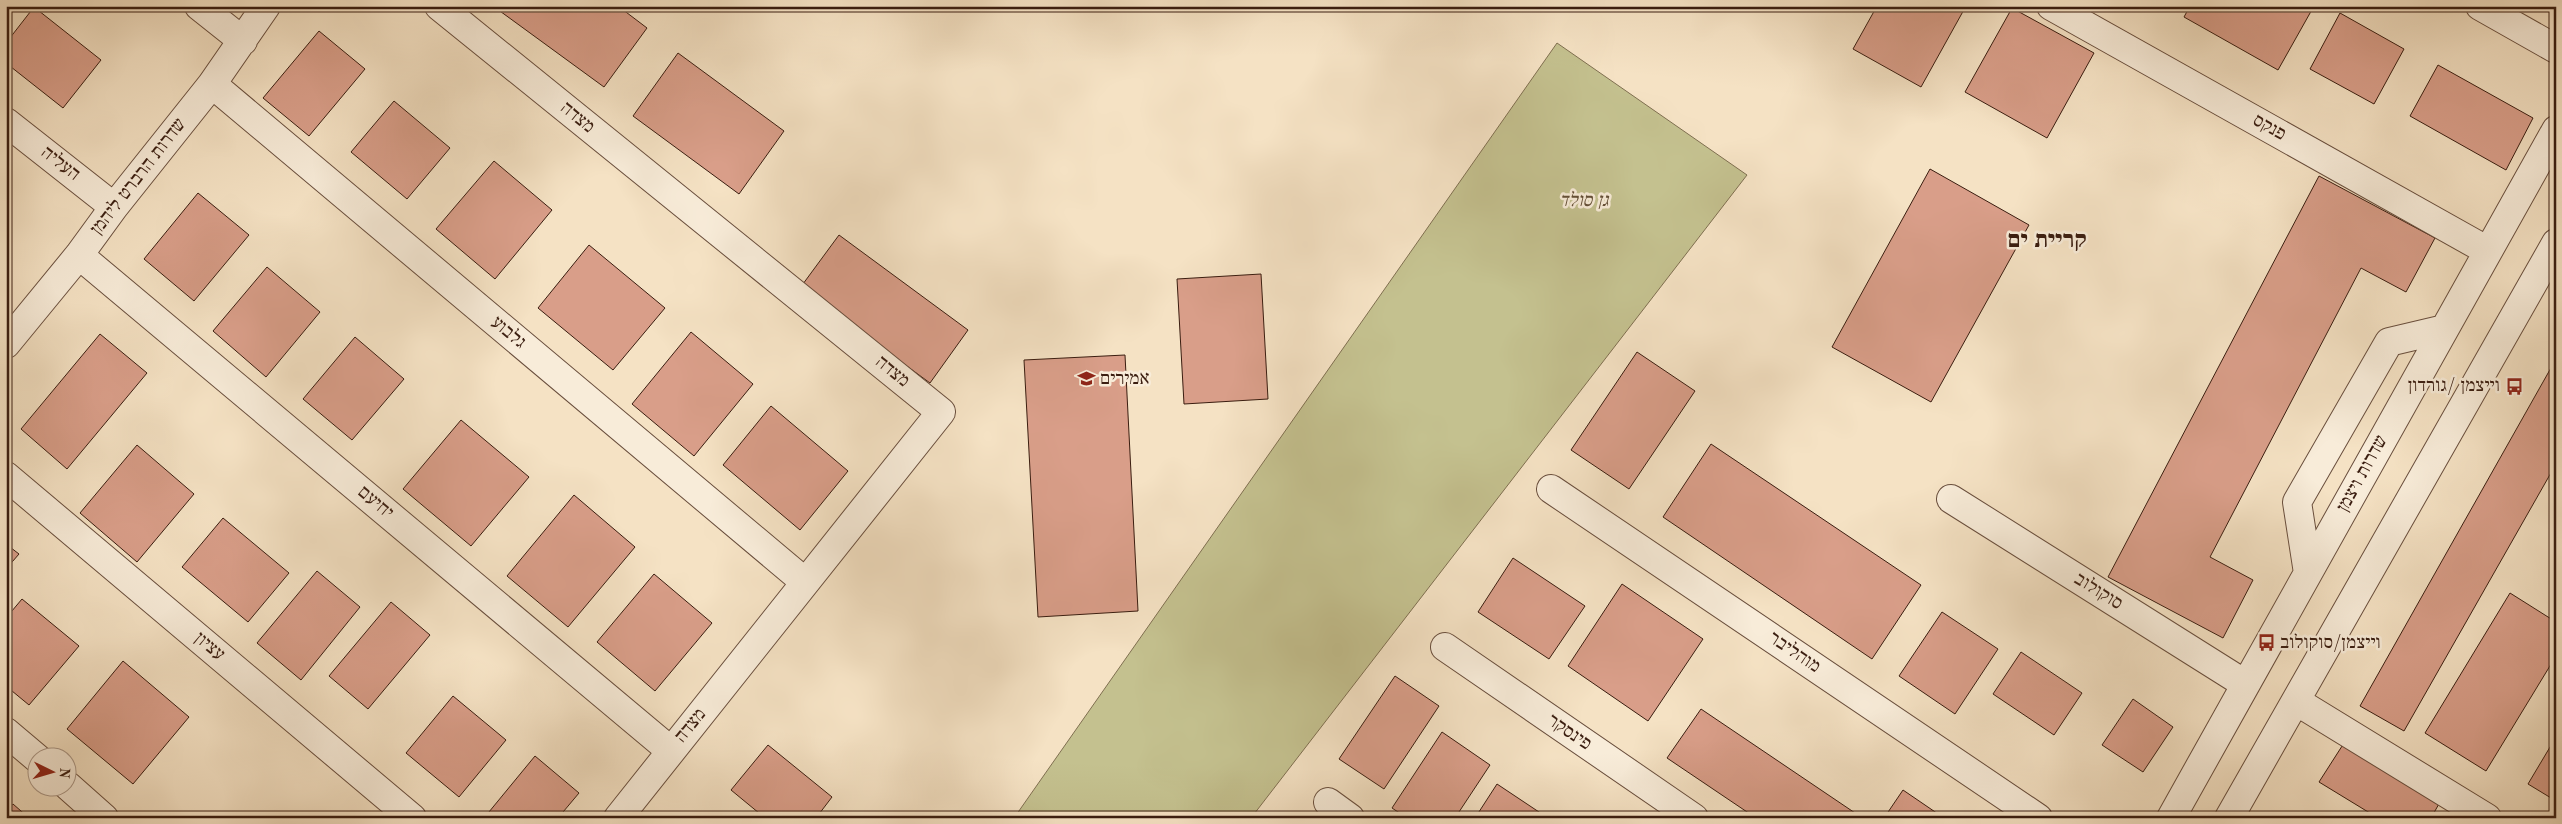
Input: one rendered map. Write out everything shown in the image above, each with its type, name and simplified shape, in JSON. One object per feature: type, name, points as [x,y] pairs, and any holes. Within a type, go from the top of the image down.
[{"type":"street","points":[[199,6],[243,41]]},
{"type":"street","name":"שדרות הרברט ליהמן","points":[[6,344],[79,255],[114,207],[212,84],[266,6]]},
{"type":"street","name":"מצדה","points":[[439,6],[941,412],[618,818]]},
{"type":"street","name":"פנקס","points":[[2051,6],[2488,250]]},
{"type":"street","points":[[2480,6],[2556,49]]},
{"type":"street","name":"גלבוע","points":[[212,84],[805,582]]},
{"type":"street","name":"העליה","points":[[6,122],[114,207]]},
{"type":"street","name":"שדרות ויצמן","points":[[2171,818],[2556,130]]},
{"type":"street","points":[[2229,818],[2556,243]]},
{"type":"street","name":"יחיעם","points":[[79,255],[671,751]]},
{"type":"street","points":[[2308,573],[2297,502],[2389,342],[2444,329]]},
{"type":"street","name":"עציון","points":[[6,476],[412,818]]},
{"type":"street","name":"מוהליבר","points":[[1551,489],[2038,818]]},
{"type":"street","name":"סוקולוב","points":[[1951,499],[2245,684]]},
{"type":"street","name":"פינסקר","points":[[1444,648],[1694,818]]},
{"type":"street","points":[[2296,701],[2487,818]]},
{"type":"street","points":[[6,732],[28,751]]},
{"type":"street","points":[[78,795],[104,818]]},
{"type":"street","points":[[1328,802],[1350,818]]},
{"type":"green space","name":"גן סולד","points":[[1557,43],[1747,175],[1251,818],[1014,818]]},
{"type":"building","points":[[6,6],[15,6],[6,17]]},
{"type":"building","points":[[493,6],[618,6],[647,28],[604,87]]},
{"type":"building","points":[[1877,6],[1966,6],[1921,87],[1853,49]]},
{"type":"building","points":[[2190,6],[2314,6],[2278,70],[2184,17]]},
{"type":"building","points":[[34,7],[101,60],[63,108],[6,63],[6,43]]},
{"type":"building","points":[[2012,8],[2094,53],[2047,138],[1965,92]]},
{"type":"building","points":[[2340,13],[2404,49],[2374,104],[2310,69]]},
{"type":"building","points":[[319,31],[365,69],[309,136],[263,98]]},
{"type":"building","points":[[678,53],[784,131],[739,194],[633,116]]},
{"type":"building","points":[[2438,65],[2533,118],[2506,170],[2410,116]]},
{"type":"building","points":[[394,101],[450,148],[407,199],[351,152]]},
{"type":"building","points":[[494,161],[552,210],[495,279],[436,229]]},
{"type":"building","points":[[1930,169],[2029,225],[1931,402],[1832,347]]},
{"type":"building","points":[[2319,176],[2435,238],[2406,292],[2361,268],[2210,557],[2253,580],[2223,638],[2108,577]]},
{"type":"building","points":[[198,193],[249,235],[194,301],[144,259]]},
{"type":"building","points":[[839,235],[968,330],[930,383],[800,288]]},
{"type":"building","points":[[589,245],[665,308],[613,370],[538,308]]},
{"type":"building","points":[[267,267],[320,312],[266,377],[213,331]]},
{"type":"building","points":[[1261,274],[1268,399],[1184,404],[1177,279]]},
{"type":"building","points":[[691,332],[753,384],[694,456],[632,404]]},
{"type":"building","points":[[100,334],[147,373],[67,469],[21,429]]},
{"type":"building","points":[[355,337],[404,379],[352,440],[303,399]]},
{"type":"building","points":[[1637,352],[1695,391],[1629,489],[1571,450]]},
{"type":"building","points":[[1125,355],[1138,611],[1038,617],[1024,360]]},
{"type":"building","points":[[2556,359],[2556,464],[2404,731],[2360,706]]},
{"type":"building","points":[[771,406],[848,471],[800,530],[723,465]]},
{"type":"building","points":[[461,420],[529,477],[471,546],[403,489]]},
{"type":"building","points":[[1711,444],[1921,585],[1872,659],[1663,517]]},
{"type":"building","points":[[137,445],[194,494],[137,562],[80,513]]},
{"type":"building","points":[[574,495],[635,547],[568,627],[507,576]]},
{"type":"building","points":[[223,518],[289,573],[248,622],[182,567]]},
{"type":"building","points":[[6,544],[19,554],[6,569]]},
{"type":"building","points":[[1513,558],[1585,606],[1549,659],[1478,612]]},
{"type":"building","points":[[317,571],[360,607],[301,680],[257,643]]},
{"type":"building","points":[[654,574],[712,623],[655,691],[597,642]]},
{"type":"building","points":[[1622,584],[1703,639],[1648,721],[1568,666]]},
{"type":"building","points":[[2510,593],[2556,622],[2556,656],[2486,771],[2425,733]]},
{"type":"building","points":[[22,599],[79,646],[29,705],[6,686],[6,618]]},
{"type":"building","points":[[391,602],[430,635],[368,709],[329,676]]},
{"type":"building","points":[[1942,612],[1998,649],[1955,714],[1899,676]]},
{"type":"building","points":[[2021,652],[2082,693],[2054,735],[1993,694]]},
{"type":"building","points":[[123,661],[189,717],[133,784],[67,729]]},
{"type":"building","points":[[1395,676],[1439,706],[1384,789],[1339,759]]},
{"type":"building","points":[[453,696],[506,740],[459,797],[406,753]]},
{"type":"building","points":[[2133,699],[2173,727],[2143,772],[2102,745]]},
{"type":"building","points":[[1701,709],[1861,817],[1756,818],[1667,758]]},
{"type":"building","points":[[1442,732],[1490,765],[1455,818],[1407,818],[1392,808]]},
{"type":"building","points":[[2556,737],[2556,801],[2528,784]]},
{"type":"building","points":[[2344,743],[2440,802],[2431,818],[2378,818],[2319,782]]},
{"type":"building","points":[[768,745],[832,797],[816,818],[765,818],[731,790]]},
{"type":"building","points":[[535,756],[579,793],[558,818],[484,818]]},
{"type":"building","points":[[1497,784],[1548,818],[1475,818]]},
{"type":"building","points":[[1903,790],[1944,818],[1884,818]]},
{"type":"building","points":[[13,804],[29,818],[6,818],[6,812]]},
{"type":"place","name":"אמירים","points":[[1086,379]]},
{"type":"place","name":"וייצמן /גורדון","points":[[2514,386]]},
{"type":"place","name":"וייצמן/סוקולוב","points":[[2266,643]]},
{"type":"district","name":"קריית ים","points":[[2047,241]]}]
